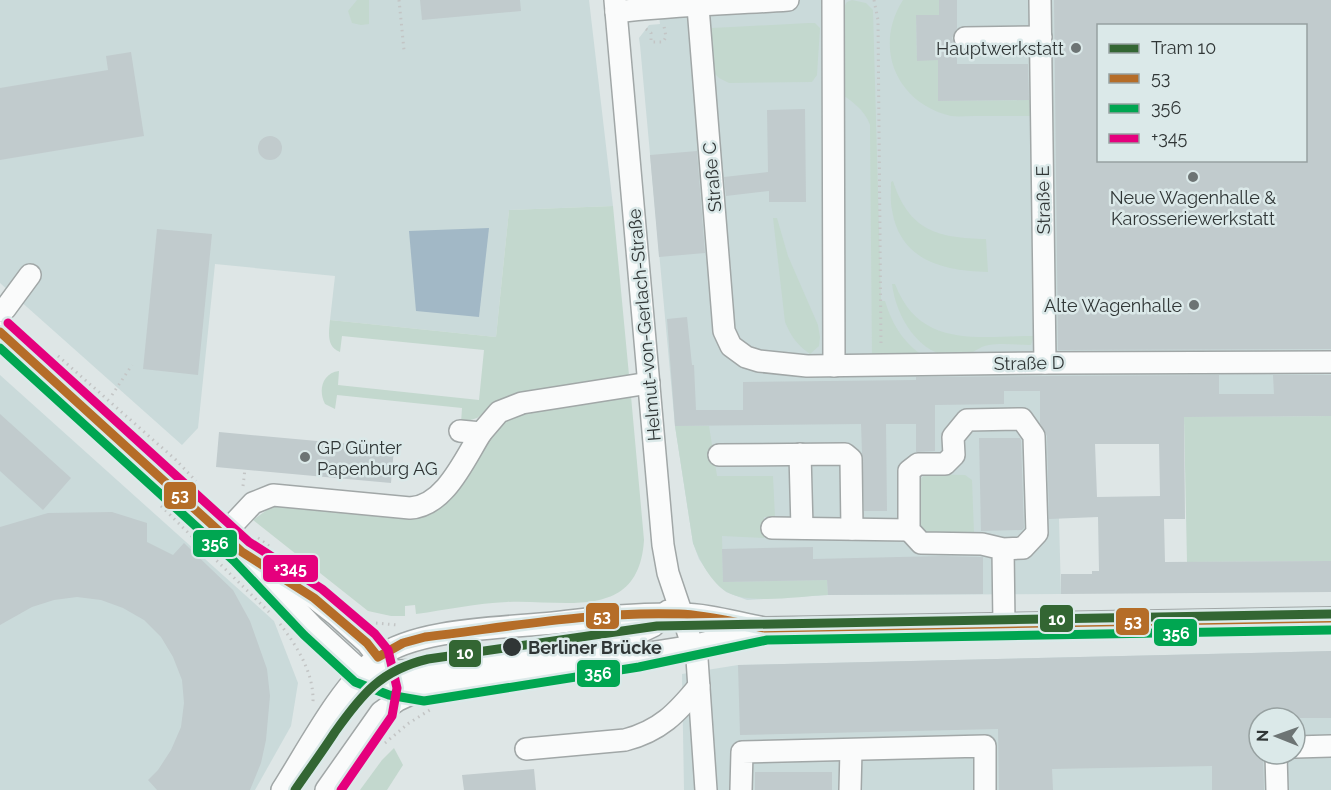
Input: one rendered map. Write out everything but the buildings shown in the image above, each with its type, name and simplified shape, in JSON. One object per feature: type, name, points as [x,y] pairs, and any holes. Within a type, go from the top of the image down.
[{"type":"street","points":[[615,6],[698,6],[788,0]]},
{"type":"street","points":[[833,0],[834,366]]},
{"type":"street","name":"Straße E","points":[[1040,0],[1045,363]]},
{"type":"street","name":"Helmut-von-Gerlach-Straße","points":[[615,6],[663,545],[675,591],[674,614],[693,646],[697,659],[706,790]]},
{"type":"street","name":"Straße C","points":[[698,6],[724,331],[732,346]]},
{"type":"street","points":[[965,38],[1041,38]]},
{"type":"street","points":[[0,311],[5,309],[30,275]]},
{"type":"street","points":[[0,333],[242,552],[314,598],[367,643],[384,698],[381,712]]},
{"type":"street","name":"Straße D","points":[[732,346],[746,357],[759,361],[807,366],[1331,362]]},
{"type":"street","points":[[224,535],[253,502],[273,495],[410,508],[424,506],[444,490],[470,432],[499,412],[522,403],[649,383]]},
{"type":"street","points":[[1022,419],[1034,436],[1037,533],[1023,548],[1003,549],[982,544],[921,543],[909,530],[909,471],[918,464],[945,464],[954,455],[953,437],[967,420],[1022,419]]},
{"type":"street","points":[[800,454],[802,528]]},
{"type":"street","points":[[719,455],[845,454],[851,459],[852,529]]},
{"type":"street","points":[[772,528],[909,530]]},
{"type":"street","points":[[1003,549],[1004,624]]},
{"type":"street","points":[[377,670],[420,670],[601,644],[632,636],[674,614]]},
{"type":"street","points":[[282,790],[349,687],[377,670],[404,643],[425,637],[606,616],[674,614],[765,628],[1331,618]]},
{"type":"street","points":[[326,790],[381,712],[422,688],[693,646],[765,628]]},
{"type":"street","points":[[377,670],[422,688]]},
{"type":"street","points":[[526,749],[636,737],[659,727],[678,712],[699,686]]},
{"type":"street","points":[[741,790],[742,752],[985,746],[985,790]]},
{"type":"street","points":[[1307,747],[1331,746]]},
{"type":"street","points":[[850,790],[851,750]]},
{"type":"street","points":[[1276,766],[1277,790]]},
{"type":"path","points":[[399,0],[404,50]]},
{"type":"path","points":[[874,0],[878,20],[881,365]]},
{"type":"path","points":[[646,29],[651,33],[651,42],[663,42],[666,37],[664,25],[659,21]]},
{"type":"path","points":[[112,395],[132,365]]},
{"type":"path","points":[[162,508],[271,614]]},
{"type":"path","points":[[279,622],[306,665],[312,685],[313,708]]},
{"type":"shaded area","points":[[0,0],[589,0],[613,206],[509,210],[496,337],[330,320],[335,276],[215,264],[198,428],[182,445],[0,283]]},
{"type":"shaded area","points":[[657,0],[1331,0],[1331,416],[1184,417],[1184,403],[1102,403],[1059,519],[1061,594],[828,595],[747,600],[726,592],[707,571],[693,543],[675,426],[639,38],[649,25],[660,24]]},
{"type":"shaded area","points":[[0,375],[274,621],[298,683],[291,726],[255,790],[0,790]]},
{"type":"shaded area","points":[[1331,651],[1331,790],[684,790],[682,674],[738,665]]},
{"type":"green space","points":[[357,0],[369,0],[369,24],[352,23],[348,11]]},
{"type":"green space","points":[[852,0],[866,3],[873,10],[881,301],[885,301],[896,327],[906,341],[928,359],[872,358],[870,125],[861,110],[838,92],[842,10],[847,2]]},
{"type":"green space","points":[[903,0],[939,0],[939,15],[916,16],[917,60],[938,60],[938,101],[1030,100],[1030,116],[951,116],[932,109],[916,99],[904,86],[895,71],[891,54],[890,36],[894,18]]},
{"type":"green space","points":[[815,23],[820,28],[817,75],[812,82],[729,83],[713,72],[709,33],[712,28]]},
{"type":"green space","points":[[893,181],[908,211],[928,228],[953,237],[986,239],[988,272],[940,265],[914,252],[904,241],[897,227],[891,203],[891,182]]},
{"type":"green space","points":[[613,206],[629,375],[490,408],[477,418],[461,423],[462,408],[337,395],[335,409],[325,404],[322,394],[323,383],[333,372],[339,371],[338,385],[479,400],[484,350],[342,336],[340,352],[330,343],[330,320],[496,337],[509,210]]},
{"type":"green space","points":[[773,218],[777,218],[788,256],[818,325],[819,346],[810,354],[795,340],[785,322]]},
{"type":"green space","points":[[892,284],[895,284],[906,305],[919,320],[935,329],[972,337],[1034,336],[1031,345],[989,345],[963,356],[948,356],[935,352],[924,345],[905,323]]},
{"type":"green space","points":[[631,396],[644,540],[639,566],[628,584],[613,595],[595,601],[496,603],[416,614],[415,605],[405,606],[405,616],[391,616],[368,611],[253,520],[274,505],[409,515],[493,428],[515,414]]},
{"type":"green space","points":[[1331,416],[1331,561],[1187,562],[1184,417]]},
{"type":"green space","points":[[675,426],[709,426],[717,476],[773,476],[775,517],[764,517],[764,538],[722,536],[723,582],[827,580],[828,595],[776,599],[748,598],[727,592],[716,583],[702,563],[693,543]]},
{"type":"green space","points":[[926,474],[965,475],[972,480],[974,533],[924,536],[916,528],[916,483]]},
{"type":"green space","points":[[394,748],[403,765],[387,790],[360,790],[382,760]]},
{"type":"water","points":[[489,228],[479,317],[416,311],[409,231]]},
{"type":"tram line","name":"10","points":[[295,790],[345,718],[374,685],[397,670],[428,659],[657,626],[1331,614]]},
{"type":"transit line","name":"+345","points":[[8,323],[249,542],[322,589],[375,634],[388,650],[397,688],[392,716],[341,790]]},
{"type":"transit line","name":"53","points":[[0,332],[242,552],[314,598],[367,643],[378,657],[403,643],[425,637],[616,615],[690,615],[765,628],[1331,618]]},
{"type":"transit line","name":"356","points":[[0,348],[234,561],[304,635],[355,682],[389,695],[424,701],[639,667],[767,640],[1331,630]]},
{"type":"place","name":"Hauptwerkstatt","points":[[1076,48]]},
{"type":"place","name":"Neue Wagenhalle & Karosseriewerkstatt","points":[[1193,177]]},
{"type":"place","name":"Alte Wagenhalle","points":[[1194,305]]},
{"type":"place","name":"GP Günter Papenburg AG","points":[[305,457]]},
{"type":"place","name":"Berliner Brücke","points":[[512,647]]}]
